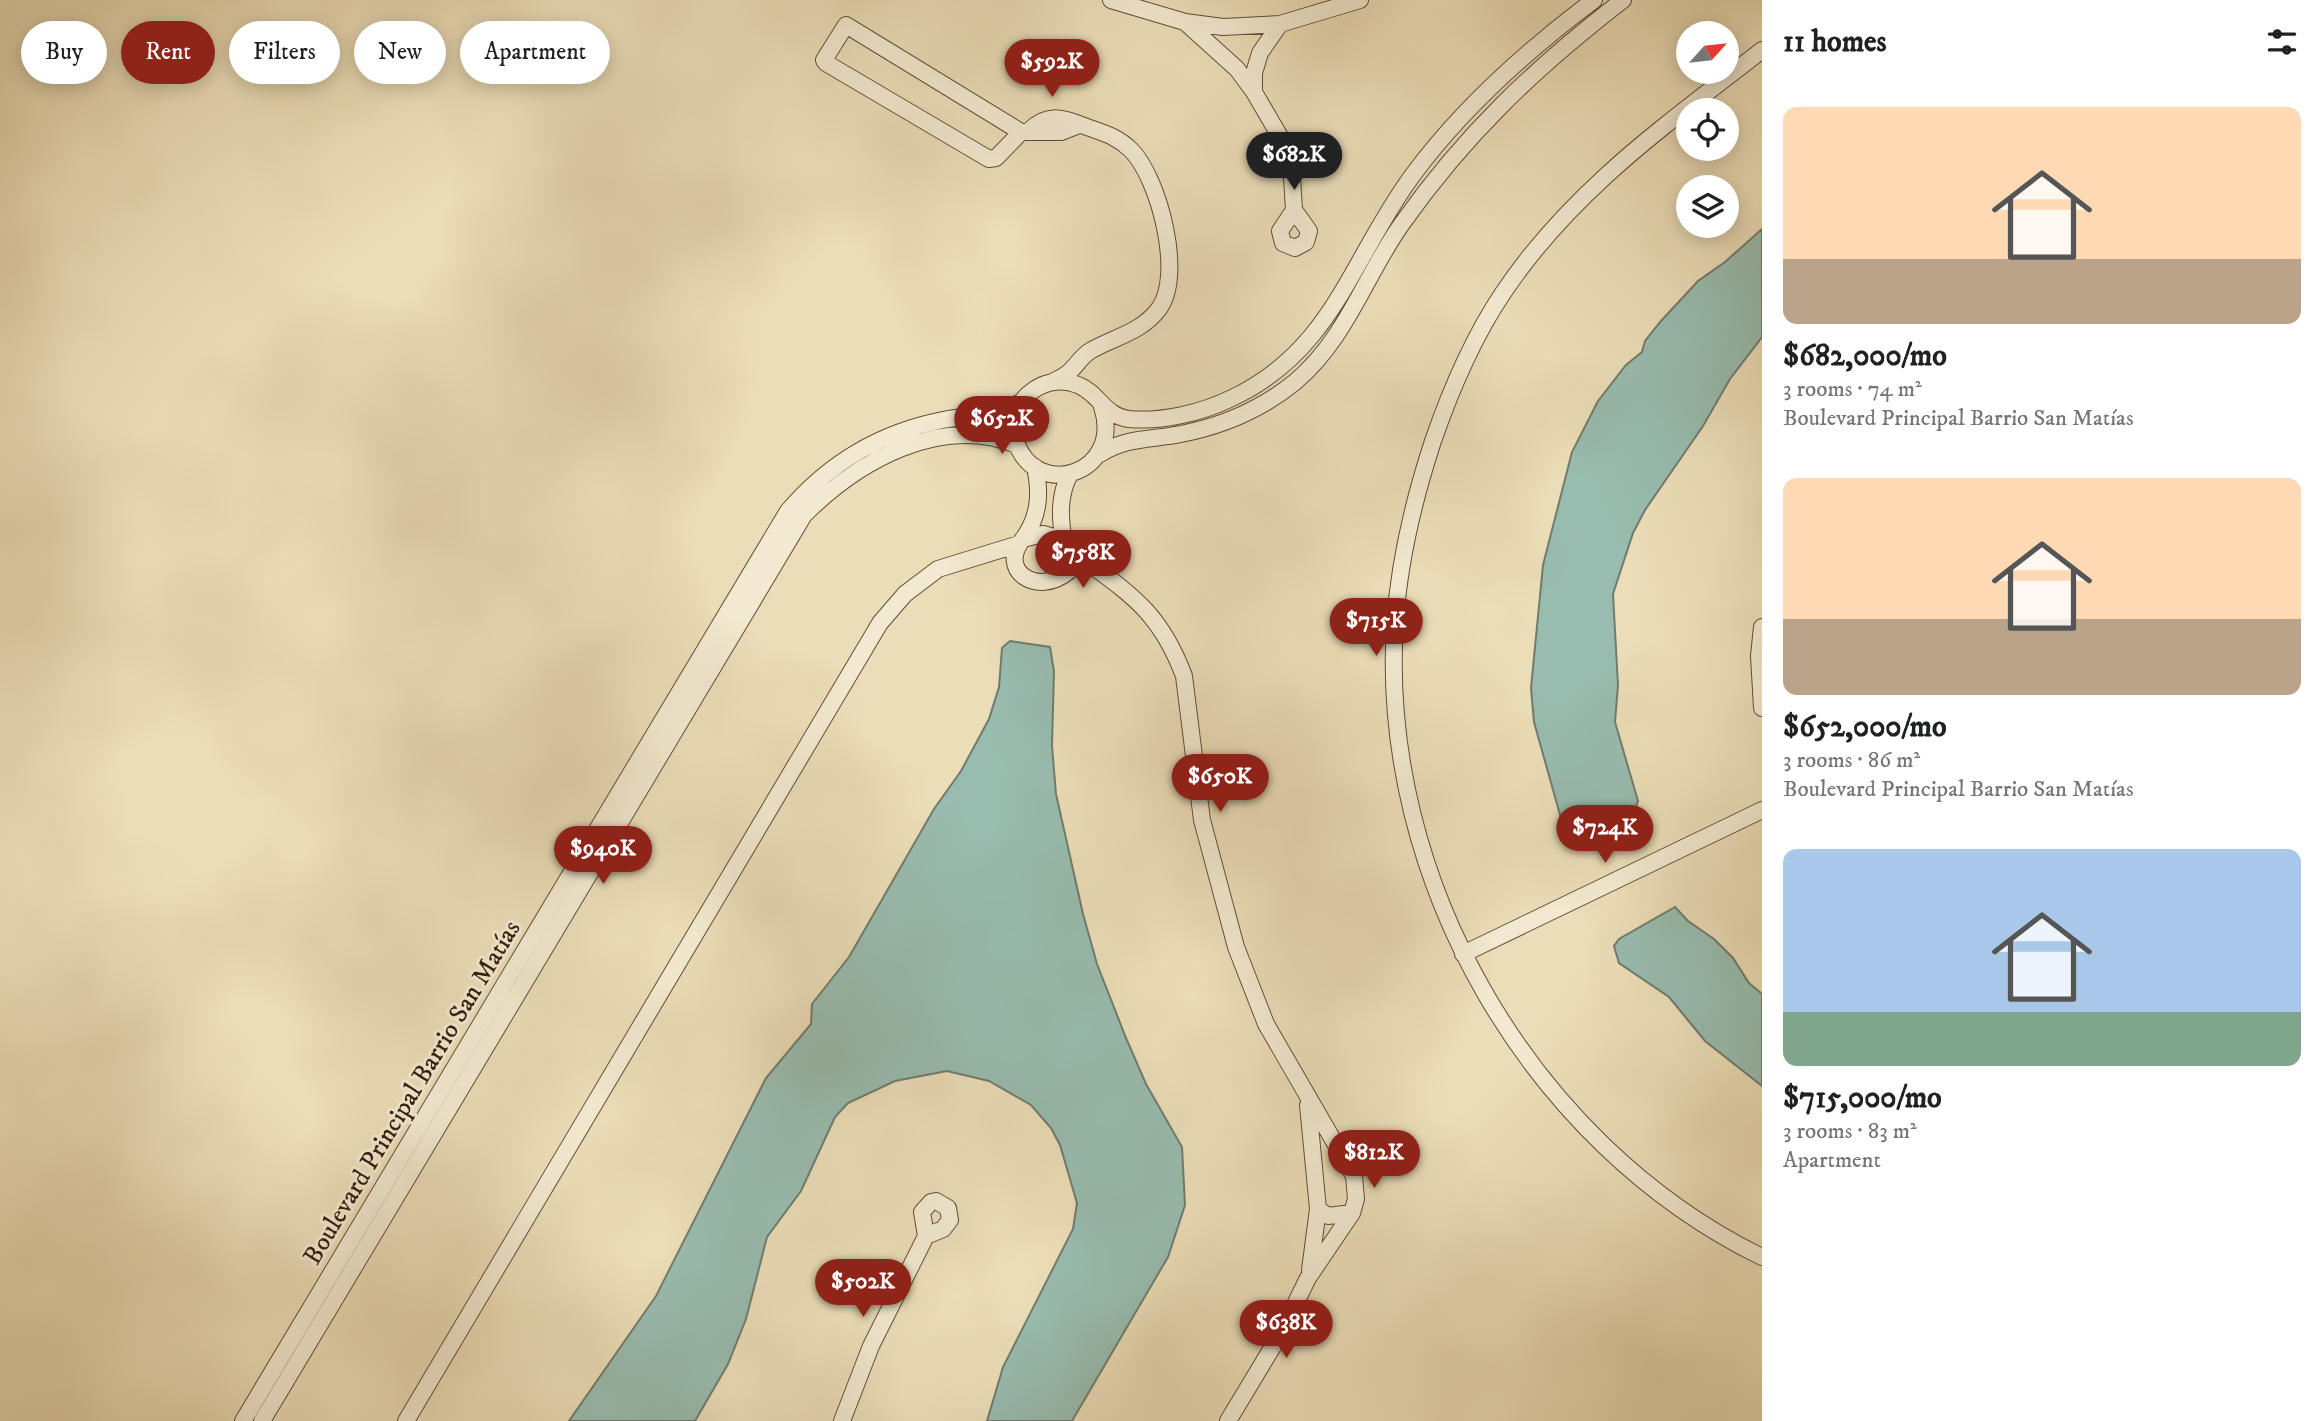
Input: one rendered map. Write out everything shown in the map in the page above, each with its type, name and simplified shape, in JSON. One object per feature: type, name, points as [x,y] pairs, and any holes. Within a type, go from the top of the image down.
[{"type":"street","points":[[1111,0],[1185,22],[1223,27],[1280,24],[1360,0]]},
{"type":"street","points":[[1077,366],[1086,389],[1102,407],[1115,416],[1128,419],[1181,415],[1231,399],[1286,364],[1317,333],[1388,212],[1442,139],[1520,59],[1594,0]]},
{"type":"street","points":[[1026,131],[996,158],[989,159],[824,60],[843,26],[849,26],[1026,131],[1061,132],[1079,125],[1096,128],[1124,143],[1142,164],[1155,192],[1171,271],[1164,302],[1148,321],[1091,350],[1077,366],[1054,381],[1035,388],[1021,402],[1014,423],[1017,445],[1035,467],[1046,473],[1070,474],[1082,470],[1100,454],[1127,441],[1180,435],[1226,422],[1264,403],[1294,382],[1338,336],[1399,229],[1468,138],[1528,76],[1623,0]]},
{"type":"street","points":[[1185,22],[1220,52],[1254,92],[1286,147],[1292,177],[1294,210]]},
{"type":"street","points":[[1254,92],[1254,73],[1261,53],[1280,24]]},
{"type":"street","points":[[1762,50],[1612,167],[1524,264],[1477,336],[1451,392],[1429,452],[1402,568],[1395,622],[1396,703],[1401,758],[1421,842],[1464,954],[1507,1027],[1574,1115],[1611,1151],[1678,1207],[1762,1257]]},
{"type":"street","points":[[1054,381],[1065,381],[1086,389]]},
{"type":"street","name":"Boulevard Principal Barrio San Matías","points":[[243,1421],[788,511],[819,478],[886,437],[927,423],[989,416],[1021,402]]},
{"type":"street","points":[[1100,454],[1107,431],[1102,407]]},
{"type":"street","name":"Boulevard Principal Barrio San Matías","points":[[262,1421],[804,515],[836,485],[899,449],[963,435],[997,437],[1017,445]]},
{"type":"street","points":[[1020,572],[1014,556],[1036,515],[1038,498],[1035,467]]},
{"type":"street","points":[[1059,579],[1069,571],[1061,509],[1070,474]]},
{"type":"street","points":[[406,1421],[880,623],[905,594],[939,569],[992,554],[1043,534],[1067,547],[1130,592],[1148,611],[1176,654],[1184,676],[1202,820],[1223,906],[1266,1024],[1354,1176],[1356,1199],[1352,1213],[1308,1278],[1281,1333],[1228,1421]]},
{"type":"street","points":[[992,554],[1037,583],[1083,571],[1100,570]]},
{"type":"street","points":[[1762,627],[1759,656],[1762,708]]},
{"type":"street","points":[[1464,954],[1762,810]]},
{"type":"street","points":[[1307,1099],[1318,1209],[1316,1243],[1308,1278]]},
{"type":"street","points":[[1318,1209],[1328,1216],[1340,1217],[1352,1213]]},
{"type":"street","points":[[842,1421],[886,1312],[926,1236]]},
{"type":"water","points":[[1762,229],[1762,337],[1730,379],[1703,426],[1645,510],[1633,533],[1613,594],[1618,685],[1615,722],[1638,801],[1636,807],[1570,837],[1562,822],[1534,722],[1531,688],[1543,565],[1572,452],[1598,401],[1626,365],[1642,352],[1645,341],[1661,321],[1698,281],[1725,262]]},
{"type":"water","points":[[1010,641],[1050,647],[1054,671],[1052,746],[1056,794],[1083,914],[1097,964],[1126,1038],[1146,1084],[1182,1147],[1185,1205],[1168,1257],[1072,1421],[987,1421],[1003,1367],[1073,1229],[1077,1203],[1060,1145],[1051,1128],[1031,1105],[989,1081],[947,1071],[895,1081],[848,1103],[835,1117],[801,1191],[767,1237],[746,1319],[728,1364],[695,1421],[569,1421],[656,1296],[766,1078],[811,1024],[812,1004],[849,957],[934,809],[961,771],[989,719],[999,687],[1002,648]]},
{"type":"water","points":[[1675,907],[1733,958],[1749,983],[1762,994],[1762,1086],[1705,1041],[1669,997],[1619,963],[1614,946],[1619,939]]}]
